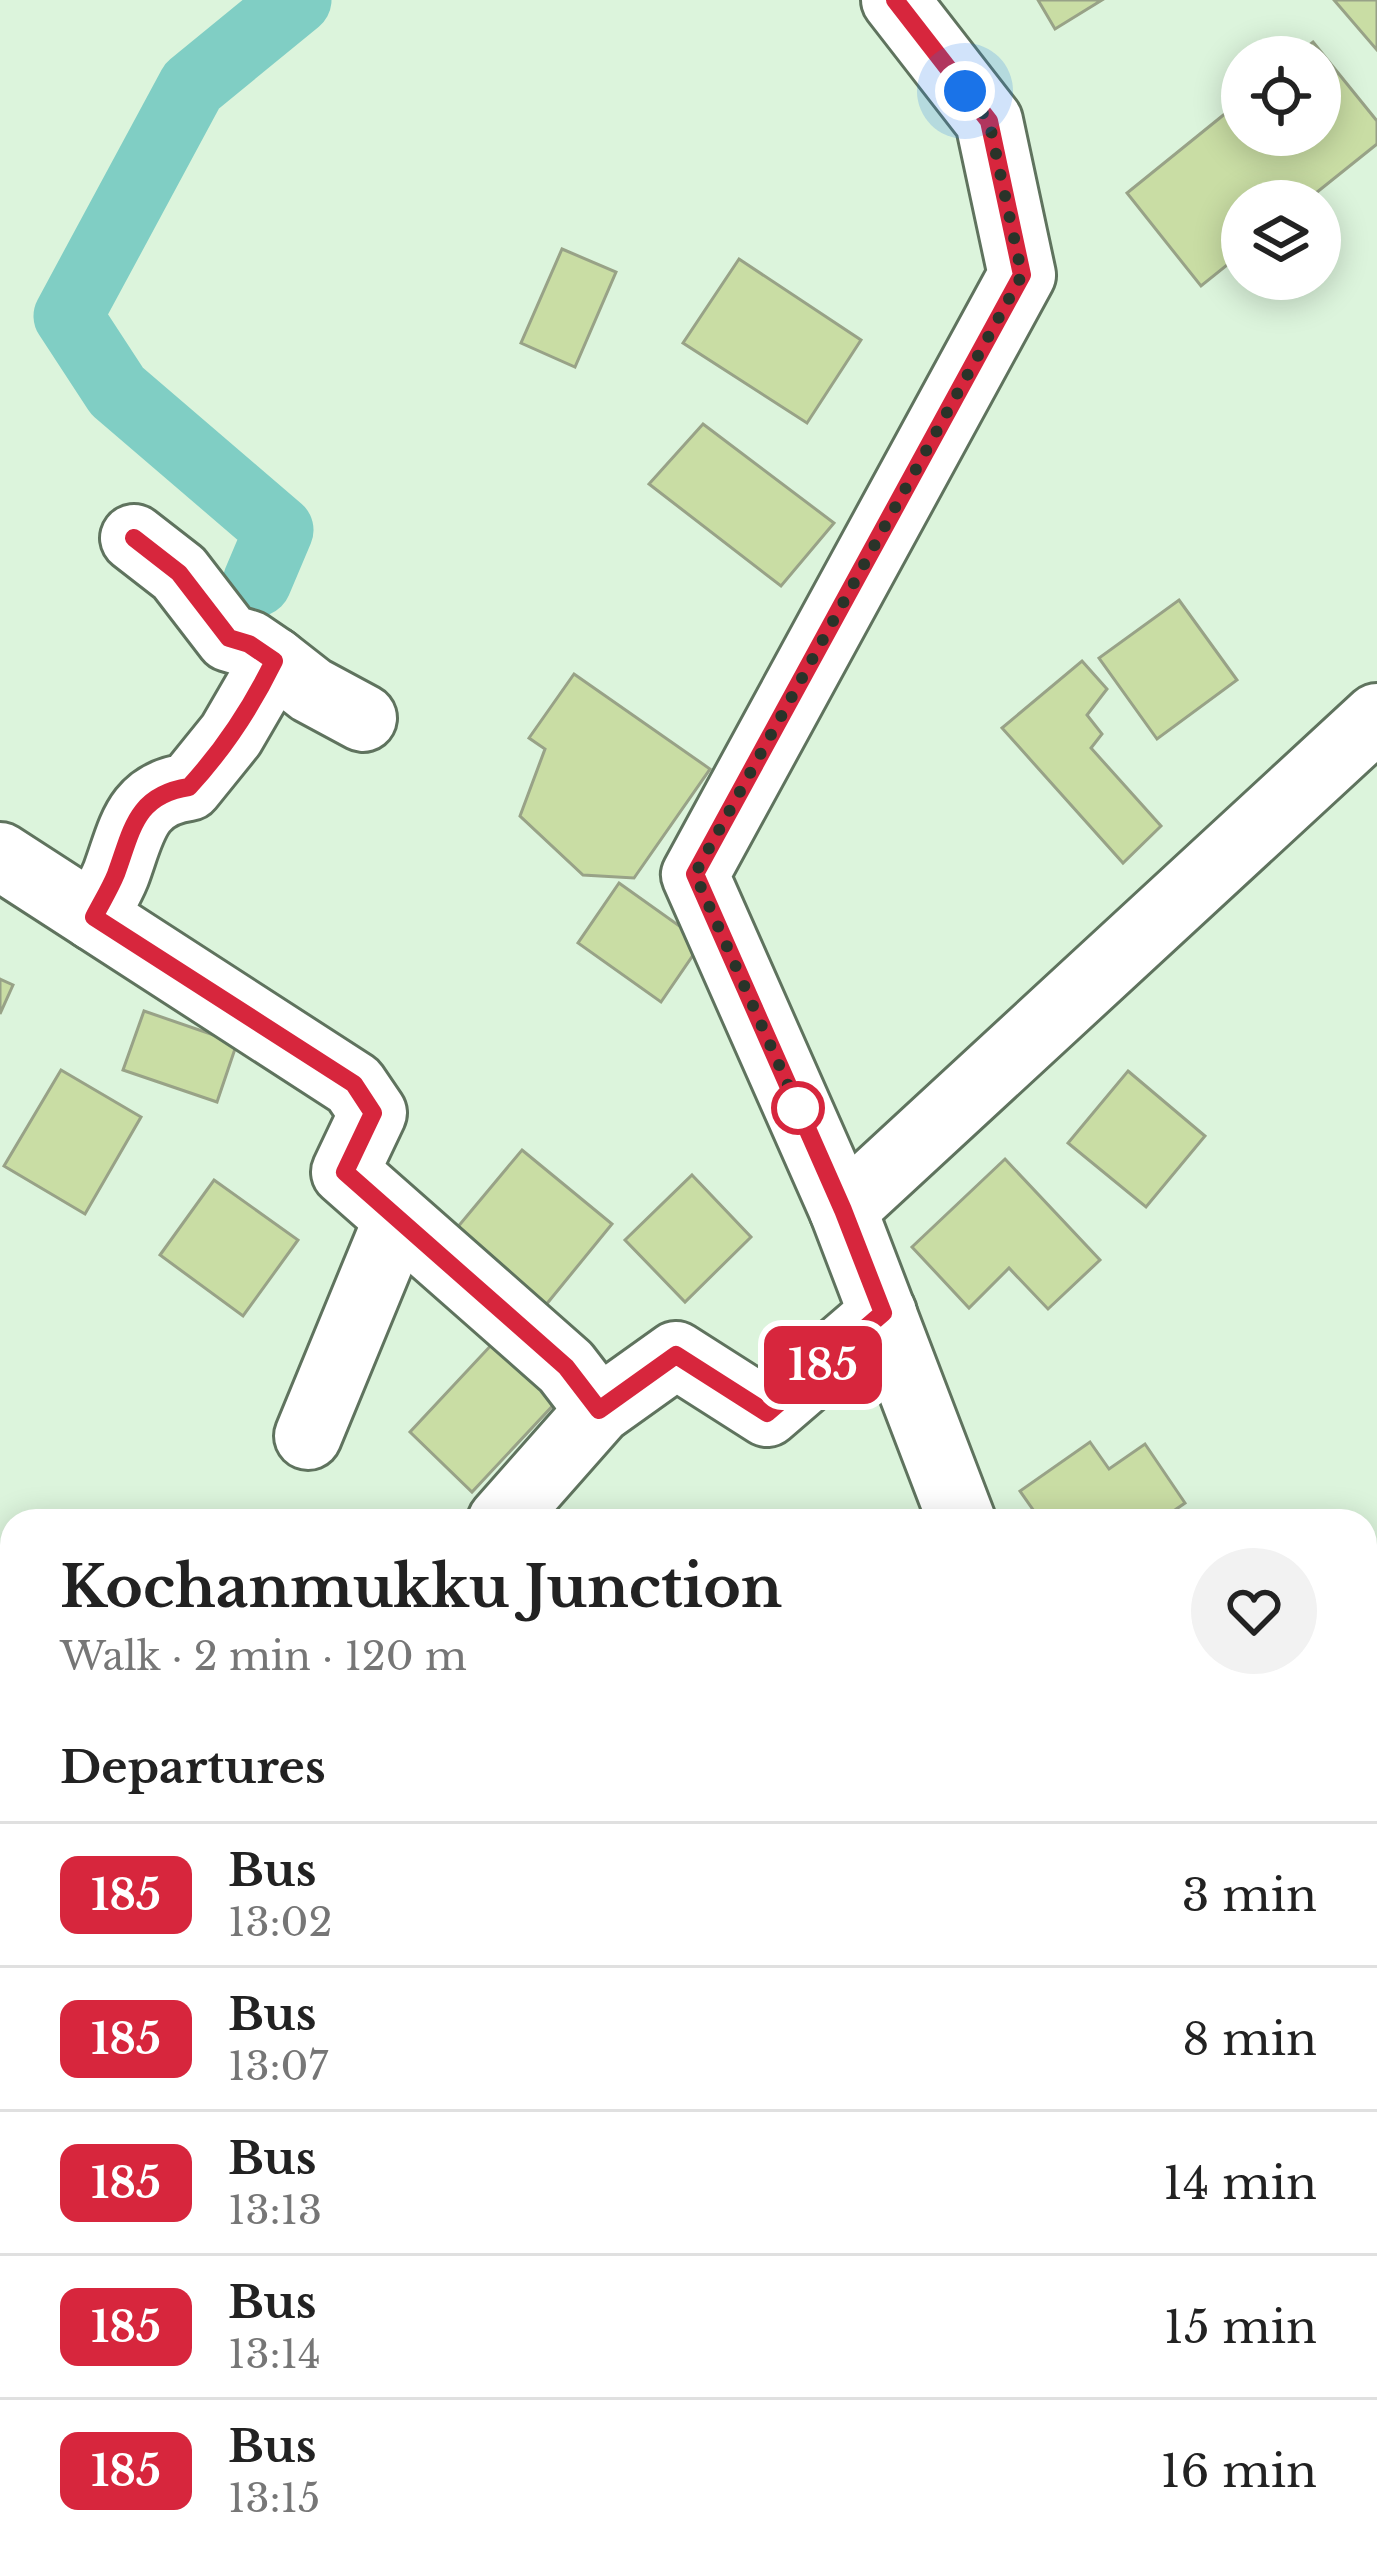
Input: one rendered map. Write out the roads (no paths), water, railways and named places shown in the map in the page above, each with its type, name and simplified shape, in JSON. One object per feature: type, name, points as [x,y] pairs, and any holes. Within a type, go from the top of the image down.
[{"type":"main road","points":[[895,0],[989,121],[1022,275],[695,874],[843,1210],[957,1509]]},
{"type":"main road","points":[[146,548],[179,573],[229,638],[249,644],[311,690],[363,718]]},
{"type":"main road","points":[[94,917],[115,878],[141,808],[169,790],[189,787],[199,776],[231,735],[274,661]]},
{"type":"main road","points":[[843,1210],[1377,717]]},
{"type":"main road","points":[[0,856],[354,1084],[373,1113],[345,1172],[566,1367],[599,1410]]},
{"type":"main road","points":[[308,1436],[397,1220]]},
{"type":"main road","points":[[512,1509],[599,1410],[676,1355],[767,1413],[883,1313]]},
{"type":"waterway","points":[[257,582],[279,530],[117,391],[68,316],[192,86],[297,0]]}]
